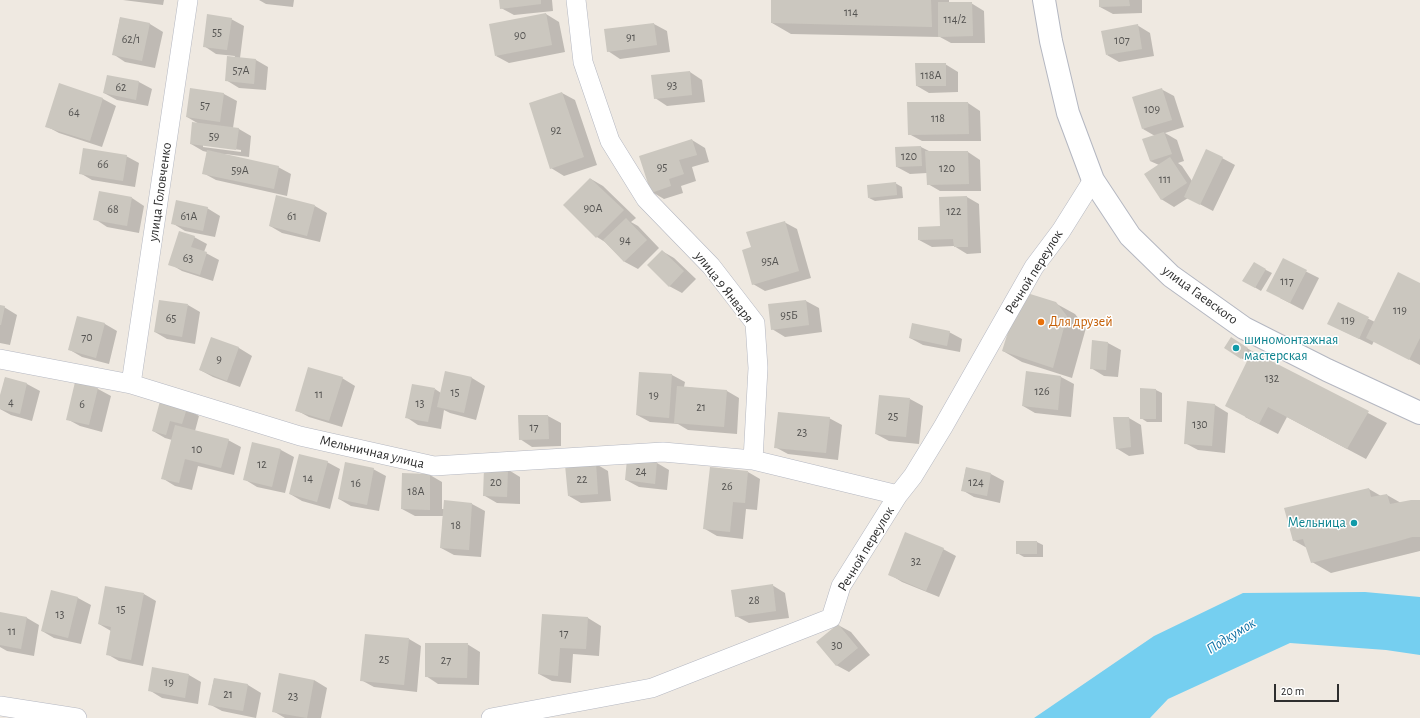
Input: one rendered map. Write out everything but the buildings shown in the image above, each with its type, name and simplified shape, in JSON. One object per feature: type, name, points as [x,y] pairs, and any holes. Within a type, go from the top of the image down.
[{"type":"main road","name":"улица Гаевского","points":[[1044,0],[1051,41],[1068,113],[1094,180],[1130,236],[1171,276],[1244,328],[1327,370],[1420,413]]},
{"type":"street","name":"улица Головченко","points":[[131,384],[188,0]]},
{"type":"street","name":"улица 9 Января","points":[[576,0],[583,62],[610,141],[646,199],[711,266],[755,323],[758,368],[754,460]]},
{"type":"street","name":"Речной переулок","points":[[491,718],[652,688],[831,618],[841,586],[898,495],[913,476],[1034,267],[1061,231],[1094,180]]},
{"type":"street","name":"Мельничная улица","points":[[0,359],[131,384],[300,436],[434,466],[663,452],[754,460]]},
{"type":"street","points":[[754,460],[898,495]]},
{"type":"street","points":[[0,706],[77,718]]},
{"type":"water","name":"Подкумок","points":[[1365,592],[1420,597],[1420,655],[1386,650],[1290,643],[1168,699],[1150,718],[1034,718],[1154,636],[1243,593]]},
{"type":"place","name":"Для друзей","points":[[1041,322]]},
{"type":"place","name":"шиномонтажная мастерская","points":[[1236,348]]},
{"type":"place","name":"Мельница","points":[[1354,523]]}]
